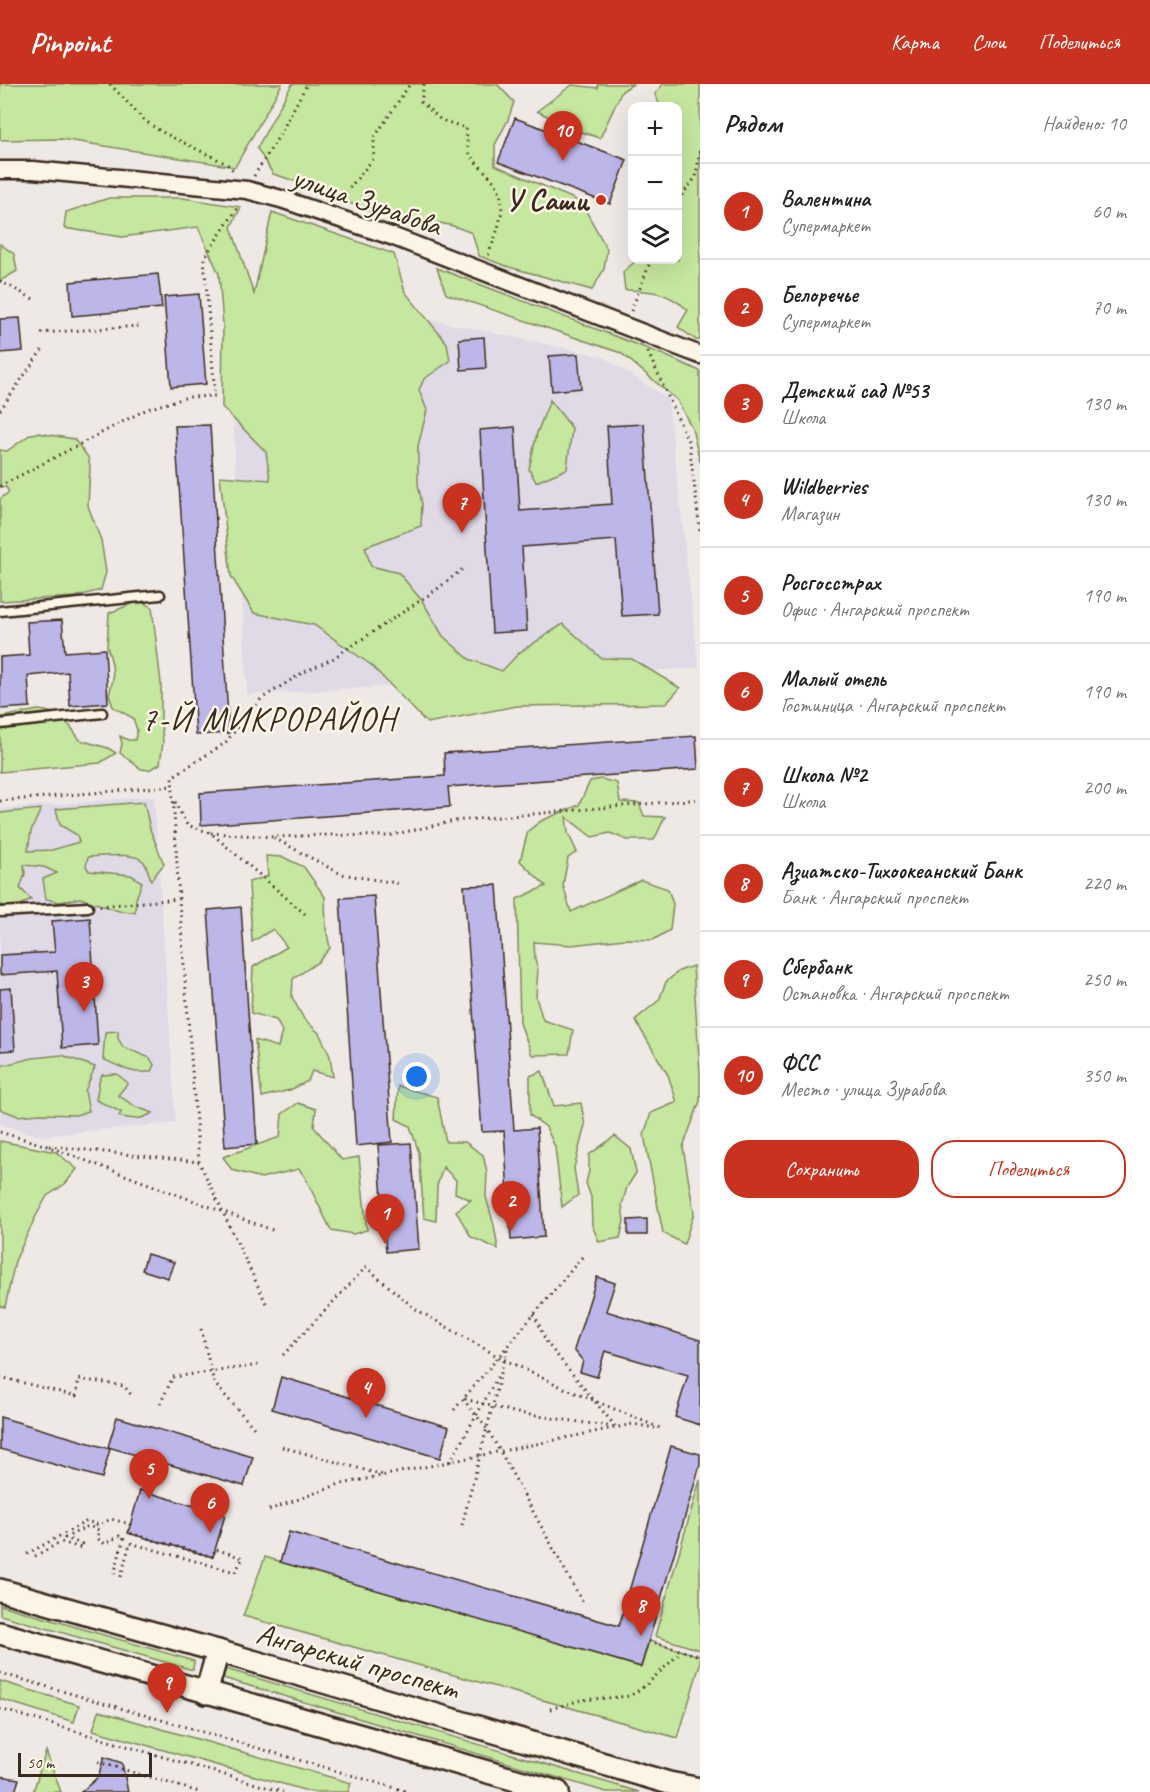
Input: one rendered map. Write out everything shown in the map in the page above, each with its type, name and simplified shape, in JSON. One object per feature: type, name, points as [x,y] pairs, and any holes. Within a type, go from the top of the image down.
[{"type":"street","name":"улица Зурабова","points":[[0,170],[33,170],[247,190],[405,241],[700,355]]},
{"type":"street","name":"Ангарский проспект","points":[[0,1590],[218,1651],[669,1783],[700,1789]]},
{"type":"street","points":[[0,1634],[558,1792]]},
{"type":"street","points":[[206,1693],[218,1651]]},
{"type":"lane","points":[[0,611],[160,595]]},
{"type":"lane","points":[[0,724],[102,713]]},
{"type":"lane","points":[[0,912],[87,907]]},
{"type":"path","points":[[110,84],[144,120],[160,131],[227,164],[236,173]]},
{"type":"path","points":[[249,183],[279,136],[307,84]]},
{"type":"path","points":[[336,205],[374,158],[374,138],[411,84]]},
{"type":"path","points":[[424,84],[421,102],[441,120],[466,128],[471,154],[500,193],[501,212],[498,230],[486,261]]},
{"type":"path","points":[[682,195],[696,177],[700,147]]},
{"type":"path","points":[[0,486],[147,409],[188,397],[214,396],[204,258],[244,198]]},
{"type":"path","points":[[629,315],[649,264]]},
{"type":"path","points":[[0,281],[37,301]]},
{"type":"path","points":[[41,333],[139,326]]},
{"type":"path","points":[[637,331],[689,442],[700,530]]},
{"type":"path","points":[[1,408],[42,350]]},
{"type":"path","points":[[266,1303],[199,1162],[172,777],[225,743],[261,699],[368,636],[436,590],[465,567]]},
{"type":"path","points":[[0,801],[172,786]]},
{"type":"path","points":[[173,800],[187,825],[211,833],[273,837],[387,836],[454,821],[700,799]]},
{"type":"path","points":[[211,833],[305,914]]},
{"type":"path","points":[[273,837],[341,874],[402,884]]},
{"type":"path","points":[[87,907],[179,899]]},
{"type":"path","points":[[0,1132],[44,1145],[275,1231]]},
{"type":"path","points":[[44,1145],[199,1162]]},
{"type":"path","points":[[454,1410],[583,1256]]},
{"type":"path","points":[[269,1510],[337,1485],[480,1455],[633,1424],[660,1428],[504,1360],[414,1308],[366,1267],[284,1355]]},
{"type":"path","points":[[534,1314],[547,1342],[616,1428]]},
{"type":"path","points":[[201,1329],[214,1383],[255,1429]]},
{"type":"path","points":[[462,1525],[508,1346]]},
{"type":"path","points":[[160,1404],[173,1377],[260,1365]]},
{"type":"path","points":[[450,1462],[501,1371]]},
{"type":"path","points":[[0,1377],[76,1396],[79,1379],[113,1384],[124,1386],[133,1397]]},
{"type":"path","points":[[463,1399],[517,1413],[616,1428]]},
{"type":"path","points":[[463,1399],[487,1429],[500,1451],[584,1605]]},
{"type":"path","points":[[282,1447],[385,1475]]},
{"type":"path","points":[[27,1554],[87,1521],[99,1525],[111,1519],[130,1524],[128,1533],[213,1557],[215,1549],[243,1558],[235,1572],[130,1543],[120,1580]]},
{"type":"path","points":[[34,1556],[61,1542],[81,1548],[82,1544],[65,1538],[88,1526],[99,1530],[97,1538],[105,1544],[119,1536],[124,1538],[113,1578]]},
{"type":"path","points":[[649,1641],[700,1656]]},
{"type":"path","points":[[550,1709],[581,1700],[630,1696],[645,1686],[682,1651]]},
{"type":"path","points":[[0,1673],[409,1792]]},
{"type":"path","points":[[0,1709],[283,1792]]},
{"type":"path","points":[[98,1762],[199,1792]]},
{"type":"shaded area","points":[[347,302],[602,356],[668,399],[699,668],[247,695],[228,316]]},
{"type":"shaded area","points":[[154,796],[176,1123],[39,1136],[0,1124],[0,809]]},
{"type":"green space","points":[[0,84],[282,84],[235,167],[61,139],[0,140]]},
{"type":"green space","points":[[292,84],[497,84],[514,102],[495,145],[495,165],[581,202],[607,249],[604,269],[592,290],[509,267],[479,256],[472,233],[461,229],[433,222],[404,223],[273,174],[257,148]]},
{"type":"green space","points":[[598,84],[633,84],[622,91],[600,138],[575,130],[537,111],[572,85],[598,88]]},
{"type":"green space","points":[[663,84],[700,84],[700,340],[696,340],[678,327],[688,310],[673,299],[659,293],[625,290],[623,272],[632,264],[682,264],[682,102],[658,102],[655,94]]},
{"type":"green space","points":[[109,198],[183,198],[241,207],[231,227],[254,294],[272,212],[394,254],[405,292],[447,343],[450,361],[424,379],[419,390],[427,410],[418,446],[418,484],[422,504],[421,526],[365,547],[371,566],[399,573],[423,602],[443,636],[469,659],[502,671],[520,652],[563,624],[601,658],[632,659],[680,688],[666,704],[517,706],[427,723],[371,665],[314,625],[254,613],[231,576],[220,476],[270,480],[266,452],[222,407],[223,325],[219,274],[198,227],[122,237],[64,228],[66,212]]},
{"type":"green space","points":[[0,244],[14,254],[17,271],[0,281]]},
{"type":"green space","points":[[437,268],[700,371],[700,462],[692,428],[677,400],[621,353],[446,294]]},
{"type":"green space","points":[[550,400],[572,428],[567,469],[536,482],[529,469],[537,433]]},
{"type":"green space","points":[[38,433],[74,439],[88,457],[90,466],[88,506],[101,540],[106,572],[101,590],[75,597],[0,601],[0,499],[9,492],[6,487],[0,487],[0,450],[7,451],[31,434]]},
{"type":"green space","points":[[139,601],[152,607],[161,683],[163,742],[160,764],[149,770],[141,769],[120,753],[122,744],[120,736],[128,740],[135,740],[137,730],[133,718],[113,707],[109,695],[113,679],[107,646],[109,613]]},
{"type":"green space","points":[[38,710],[58,715],[80,740],[108,748],[116,753],[100,763],[0,772],[0,717]]},
{"type":"green space","points":[[601,779],[617,783],[620,802],[639,803],[644,816],[665,817],[654,840],[627,840],[610,833],[592,837],[566,817],[568,833],[577,852],[568,858],[563,885],[571,912],[641,880],[668,889],[673,904],[670,930],[653,940],[625,939],[571,945],[534,942],[538,969],[536,997],[543,1020],[573,1030],[569,1054],[532,1055],[520,1023],[517,899],[546,886],[520,861],[528,831],[541,821],[579,805],[590,781]]},
{"type":"green space","points":[[144,802],[150,829],[164,864],[151,880],[144,862],[133,857],[118,855],[88,857],[86,866],[89,871],[131,875],[142,882],[136,899],[135,912],[119,911],[80,898],[60,902],[46,899],[43,879],[57,873],[44,867],[24,865],[25,874],[20,888],[31,899],[17,907],[0,905],[0,813],[41,809],[31,831],[28,851],[52,850],[79,842],[77,835],[60,825],[56,809]]},
{"type":"green space","points":[[266,856],[283,857],[304,867],[325,897],[326,928],[330,948],[318,962],[293,979],[292,997],[304,1019],[319,1033],[330,1056],[333,1077],[312,1071],[308,1081],[290,1090],[262,1097],[255,1040],[278,1047],[282,1031],[276,1020],[251,1013],[253,967],[287,947],[273,929],[252,942],[249,882],[268,876]]},
{"type":"green space","points":[[693,966],[700,1101],[683,1147],[694,1213],[684,1244],[663,1233],[644,1135],[651,1113],[677,1102],[668,1075],[635,1020],[659,1000],[666,982],[679,971]]},
{"type":"green space","points":[[118,1031],[118,1038],[123,1047],[150,1058],[154,1065],[151,1071],[133,1071],[103,1059],[105,1032]]},
{"type":"green space","points":[[62,1055],[95,1067],[85,1091],[89,1111],[76,1115],[18,1116],[0,1109],[0,1066],[33,1058]]},
{"type":"green space","points":[[542,1071],[554,1106],[581,1103],[585,1125],[574,1168],[578,1195],[562,1207],[555,1147],[546,1127],[530,1115],[530,1076]]},
{"type":"green space","points":[[117,1074],[128,1083],[118,1095],[136,1107],[153,1113],[132,1119],[119,1116],[121,1112],[96,1100],[102,1075]]},
{"type":"green space","points":[[398,1086],[437,1097],[446,1142],[465,1142],[483,1155],[487,1172],[486,1197],[498,1249],[471,1237],[456,1211],[471,1200],[455,1193],[456,1180],[443,1167],[437,1186],[436,1221],[424,1218],[419,1153],[410,1126],[396,1119]]},
{"type":"green space","points":[[298,1103],[316,1109],[314,1127],[342,1160],[359,1157],[367,1230],[353,1234],[331,1230],[299,1169],[261,1178],[232,1170],[223,1157],[280,1137],[282,1114]]},
{"type":"green space","points":[[615,1136],[631,1149],[636,1173],[627,1187],[622,1205],[624,1221],[620,1238],[599,1242],[592,1225],[591,1197],[586,1183],[589,1155]]},
{"type":"green space","points":[[0,1141],[56,1152],[77,1169],[65,1184],[47,1196],[35,1218],[15,1261],[5,1307],[0,1306]]},
{"type":"green space","points":[[700,1480],[700,1650],[655,1636]]},
{"type":"green space","points":[[265,1557],[641,1667],[649,1641],[700,1656],[700,1664],[678,1738],[243,1616]]},
{"type":"green space","points":[[0,1605],[194,1661],[193,1670],[0,1615]]},
{"type":"green space","points":[[226,1669],[639,1792],[606,1792],[223,1678]]},
{"type":"green space","points":[[0,1681],[79,1705],[74,1722],[0,1699]]},
{"type":"green space","points":[[99,1711],[351,1783],[348,1792],[311,1792],[93,1730]]},
{"type":"green space","points":[[46,1751],[61,1792],[33,1792]]},
{"type":"building","points":[[515,118],[627,160],[610,204],[498,162]]},
{"type":"building","points":[[158,274],[162,308],[72,316],[70,282]]},
{"type":"building","points":[[199,294],[206,384],[171,387],[164,297]]},
{"type":"building","points":[[20,318],[23,351],[0,353],[0,319]]},
{"type":"building","points":[[484,337],[486,368],[461,370],[459,339]]},
{"type":"building","points":[[578,354],[581,388],[552,391],[549,356]]},
{"type":"building","points":[[644,424],[658,614],[622,616],[616,540],[522,547],[527,631],[492,633],[480,430],[515,427],[520,511],[612,504],[607,426]]},
{"type":"building","points":[[210,425],[229,733],[196,735],[175,426]]},
{"type":"building","points":[[62,620],[65,652],[105,649],[108,703],[70,706],[68,672],[28,676],[30,707],[0,709],[0,657],[29,655],[27,622]]},
{"type":"building","points":[[696,736],[698,769],[448,787],[450,807],[201,825],[200,793],[445,776],[444,753]]},
{"type":"building","points":[[497,885],[514,1130],[537,1128],[544,1237],[511,1240],[504,1131],[482,1132],[464,886]]},
{"type":"building","points":[[374,896],[392,1142],[356,1146],[340,898]]},
{"type":"building","points":[[241,907],[257,1144],[225,1147],[208,910]]},
{"type":"building","points":[[90,918],[98,1045],[62,1048],[57,971],[0,975],[0,955],[55,952],[52,921]]},
{"type":"building","points":[[11,988],[15,1050],[0,1051],[0,989]]},
{"type":"building","points":[[411,1143],[419,1249],[386,1252],[378,1145]]},
{"type":"building","points":[[647,1219],[647,1235],[628,1235],[628,1220]]},
{"type":"building","points":[[147,1254],[174,1262],[168,1278],[142,1270]]},
{"type":"building","points":[[597,1277],[615,1283],[606,1311],[700,1340],[700,1425],[675,1417],[688,1375],[605,1351],[597,1377],[580,1372],[583,1361],[574,1350]]},
{"type":"building","points":[[281,1377],[449,1427],[440,1458],[272,1409]]},
{"type":"building","points":[[0,1417],[110,1449],[102,1478],[0,1449]]},
{"type":"building","points":[[117,1417],[253,1457],[244,1486],[108,1447]]},
{"type":"building","points":[[671,1446],[700,1454],[700,1465],[641,1667],[280,1562],[289,1532],[619,1626]]},
{"type":"building","points":[[140,1490],[225,1515],[213,1557],[128,1533]]},
{"type":"building","points":[[104,1757],[122,1763],[128,1792],[81,1792],[98,1777]]},
{"type":"building","points":[[0,1776],[19,1779],[15,1792],[0,1792]]},
{"type":"place","name":"ФСС","points":[[563,161]]},
{"type":"place","name":"У Саши","points":[[601,200]]},
{"type":"place","name":"Школа №2","points":[[462,533]]},
{"type":"place","name":"Детский сад №53","points":[[84,1012]]},
{"type":"place","name":"Белоречье","points":[[511,1231]]},
{"type":"place","name":"Валентина","points":[[385,1244]]},
{"type":"place","name":"Wildberries","points":[[366,1418]]},
{"type":"place","name":"Росгосстрах","points":[[149,1499]]},
{"type":"place","name":"Малый отель","points":[[210,1533]]},
{"type":"place","name":"Азиатско-Тихоокеанский Банк","points":[[641,1636]]},
{"type":"place","name":"Сбербанк","points":[[167,1713]]},
{"type":"district","name":"7-Й МИКРОРАЙОН","points":[[269,719]]}]
